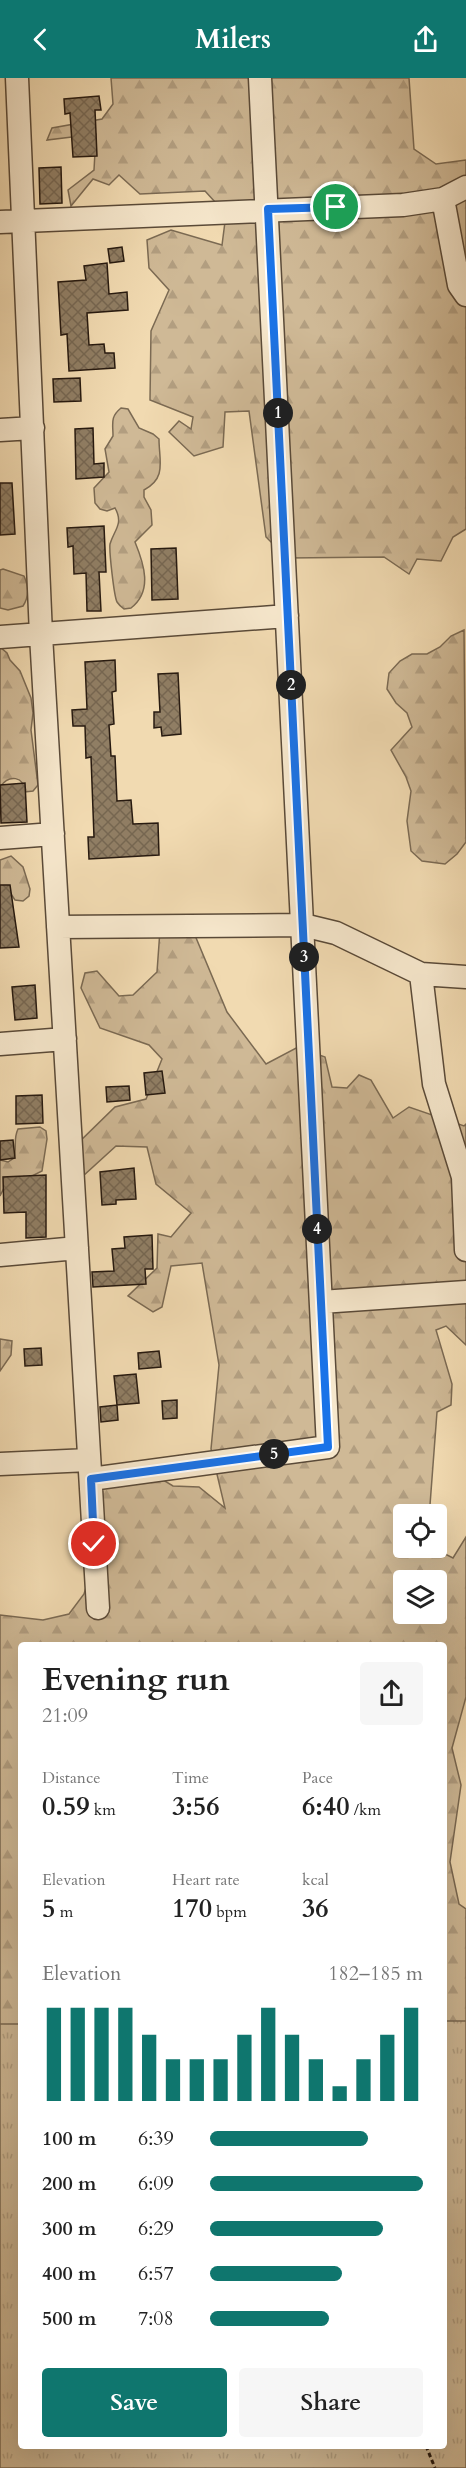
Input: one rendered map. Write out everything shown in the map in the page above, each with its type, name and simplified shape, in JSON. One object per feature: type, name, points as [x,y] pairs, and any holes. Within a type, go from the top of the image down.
[{"type":"street","points":[[17,78],[41,635],[98,1608]]},
{"type":"street","points":[[0,1464],[90,1470],[328,1447],[260,78]]},
{"type":"street","points":[[0,222],[403,205],[443,199],[466,187]]},
{"type":"street","points":[[443,199],[459,285],[466,295]]},
{"type":"street","points":[[0,430],[33,428]]},
{"type":"street","points":[[0,637],[287,616]]},
{"type":"street","points":[[0,838],[53,834]]},
{"type":"street","points":[[58,927],[303,925],[336,933],[421,974],[466,977]]},
{"type":"street","points":[[421,974],[434,1084],[463,1177],[466,1250]]},
{"type":"street","points":[[0,1044],[65,1039]]},
{"type":"street","points":[[0,1255],[77,1248]]},
{"type":"street","points":[[321,1302],[466,1292]]},
{"type":"path","points":[[427,2449],[435,2468]]},
{"type":"green space","points":[[111,78],[409,78],[414,149],[436,164],[466,160],[466,529],[453,537],[441,561],[417,559],[409,574],[384,557],[287,558],[266,537],[249,411],[225,412],[223,447],[194,456],[169,432],[179,421],[191,429],[193,417],[150,400],[151,331],[169,290],[149,268],[147,240],[171,230],[222,245],[226,214],[205,191],[140,194],[119,175],[109,185],[93,179],[71,206],[68,190],[94,170],[96,134],[47,140],[52,128],[102,119],[113,104]]},
{"type":"green space","points":[[121,408],[128,409],[139,428],[159,439],[160,462],[156,480],[144,490],[144,497],[151,510],[152,525],[135,542],[145,577],[142,594],[131,608],[124,609],[117,602],[110,555],[110,544],[119,518],[115,508],[107,511],[100,509],[95,503],[94,488],[109,472],[105,449],[113,436],[114,417]]},
{"type":"green space","points":[[0,570],[24,576],[28,592],[23,606],[8,610],[0,608]]},
{"type":"green space","points":[[464,630],[466,842],[445,864],[422,861],[411,851],[407,821],[411,791],[391,750],[412,727],[407,713],[396,703],[387,689],[389,673],[400,661],[412,654],[427,654],[440,647],[451,636]]},
{"type":"green space","points":[[0,647],[20,671],[31,698],[33,713],[31,730],[38,785],[33,791],[25,792],[22,783],[16,779],[8,780],[0,787]]},
{"type":"green space","points":[[11,856],[23,867],[30,889],[29,896],[23,901],[15,900],[7,888],[0,887],[0,860]]},
{"type":"green space","points":[[160,930],[194,933],[227,1012],[266,1064],[298,1047],[325,1057],[332,1087],[347,1088],[359,1075],[371,1080],[393,1118],[409,1107],[464,1126],[466,1124],[466,1345],[446,1326],[436,1330],[452,1384],[451,1405],[437,1412],[430,1504],[393,1504],[393,1558],[447,1558],[447,1555],[453,1558],[466,1537],[466,1697],[452,1748],[461,1785],[450,1862],[459,1904],[466,1909],[466,2468],[447,2449],[447,1642],[18,1642],[18,2112],[0,2113],[0,1615],[43,1620],[69,1614],[84,1594],[99,1544],[93,1488],[150,1472],[173,1486],[199,1487],[225,1508],[211,1449],[219,1365],[202,1263],[171,1266],[162,1307],[153,1312],[128,1296],[157,1268],[158,1234],[171,1237],[191,1213],[156,1184],[147,1147],[116,1146],[83,1176],[70,1151],[115,1107],[146,1099],[162,1059],[149,1045],[100,1028],[81,988],[85,973],[97,971],[119,996],[133,995],[157,972]]},
{"type":"green space","points":[[40,1127],[46,1131],[47,1139],[42,1171],[26,1179],[6,1184],[0,1196],[0,1160],[8,1162],[14,1158],[18,1129]]},
{"type":"green space","points":[[0,1339],[12,1341],[11,1355],[0,1371]]},
{"type":"green space","points":[[447,2021],[466,2021],[466,2468],[0,2468],[0,2024],[18,2024],[18,2449],[447,2449]]},
{"type":"building","points":[[99,96],[101,110],[95,110],[97,156],[73,157],[70,113],[65,114],[64,99]]},
{"type":"building","points":[[61,167],[62,203],[40,204],[39,168]]},
{"type":"building","points":[[122,247],[124,261],[110,263],[108,249]]},
{"type":"building","points":[[107,263],[109,294],[127,292],[128,310],[87,313],[89,345],[104,344],[105,353],[114,353],[115,368],[69,371],[67,334],[61,335],[58,282],[86,280],[84,266]]},
{"type":"building","points":[[80,378],[81,401],[54,402],[53,379]]},
{"type":"building","points":[[93,428],[94,464],[104,463],[104,477],[76,479],[75,429]]},
{"type":"building","points":[[0,483],[12,483],[15,534],[0,535]]},
{"type":"building","points":[[104,526],[106,572],[99,572],[101,611],[87,611],[86,573],[74,574],[73,546],[68,547],[67,528]]},
{"type":"building","points":[[176,548],[178,599],[152,600],[151,549]]},
{"type":"building","points":[[115,660],[116,691],[112,692],[114,724],[109,725],[111,756],[115,756],[117,801],[131,800],[133,824],[158,823],[159,855],[89,859],[88,837],[94,837],[91,757],[86,758],[85,726],[73,726],[72,710],[87,709],[85,662]]},
{"type":"building","points":[[178,673],[181,734],[162,736],[161,727],[154,728],[154,712],[160,712],[158,674]]},
{"type":"building","points":[[25,783],[27,822],[1,823],[0,785]]},
{"type":"building","points":[[0,885],[10,885],[19,947],[0,948]]},
{"type":"building","points":[[35,985],[37,1018],[15,1020],[12,987]]},
{"type":"building","points":[[162,1071],[165,1093],[146,1095],[144,1073]]},
{"type":"building","points":[[129,1086],[130,1100],[107,1102],[106,1087]]},
{"type":"building","points":[[42,1095],[43,1123],[16,1124],[16,1096]]},
{"type":"building","points":[[13,1140],[15,1158],[0,1160],[0,1141]]},
{"type":"building","points":[[134,1168],[136,1199],[116,1200],[116,1204],[102,1205],[100,1172]]},
{"type":"building","points":[[46,1175],[46,1237],[26,1238],[26,1212],[4,1213],[3,1177]]},
{"type":"building","points":[[152,1235],[153,1269],[145,1269],[146,1284],[93,1287],[92,1272],[114,1271],[112,1249],[125,1248],[124,1237]]},
{"type":"building","points":[[41,1348],[42,1365],[25,1366],[24,1349]]},
{"type":"building","points":[[159,1351],[161,1367],[139,1369],[138,1353]]},
{"type":"building","points":[[136,1374],[139,1403],[117,1405],[114,1376]]},
{"type":"building","points":[[177,1400],[177,1418],[163,1419],[162,1401]]},
{"type":"building","points":[[117,1405],[118,1420],[101,1422],[100,1407]]},
{"type":"route","points":[[94,1544],[91,1479],[328,1447],[268,209],[336,207]]}]
